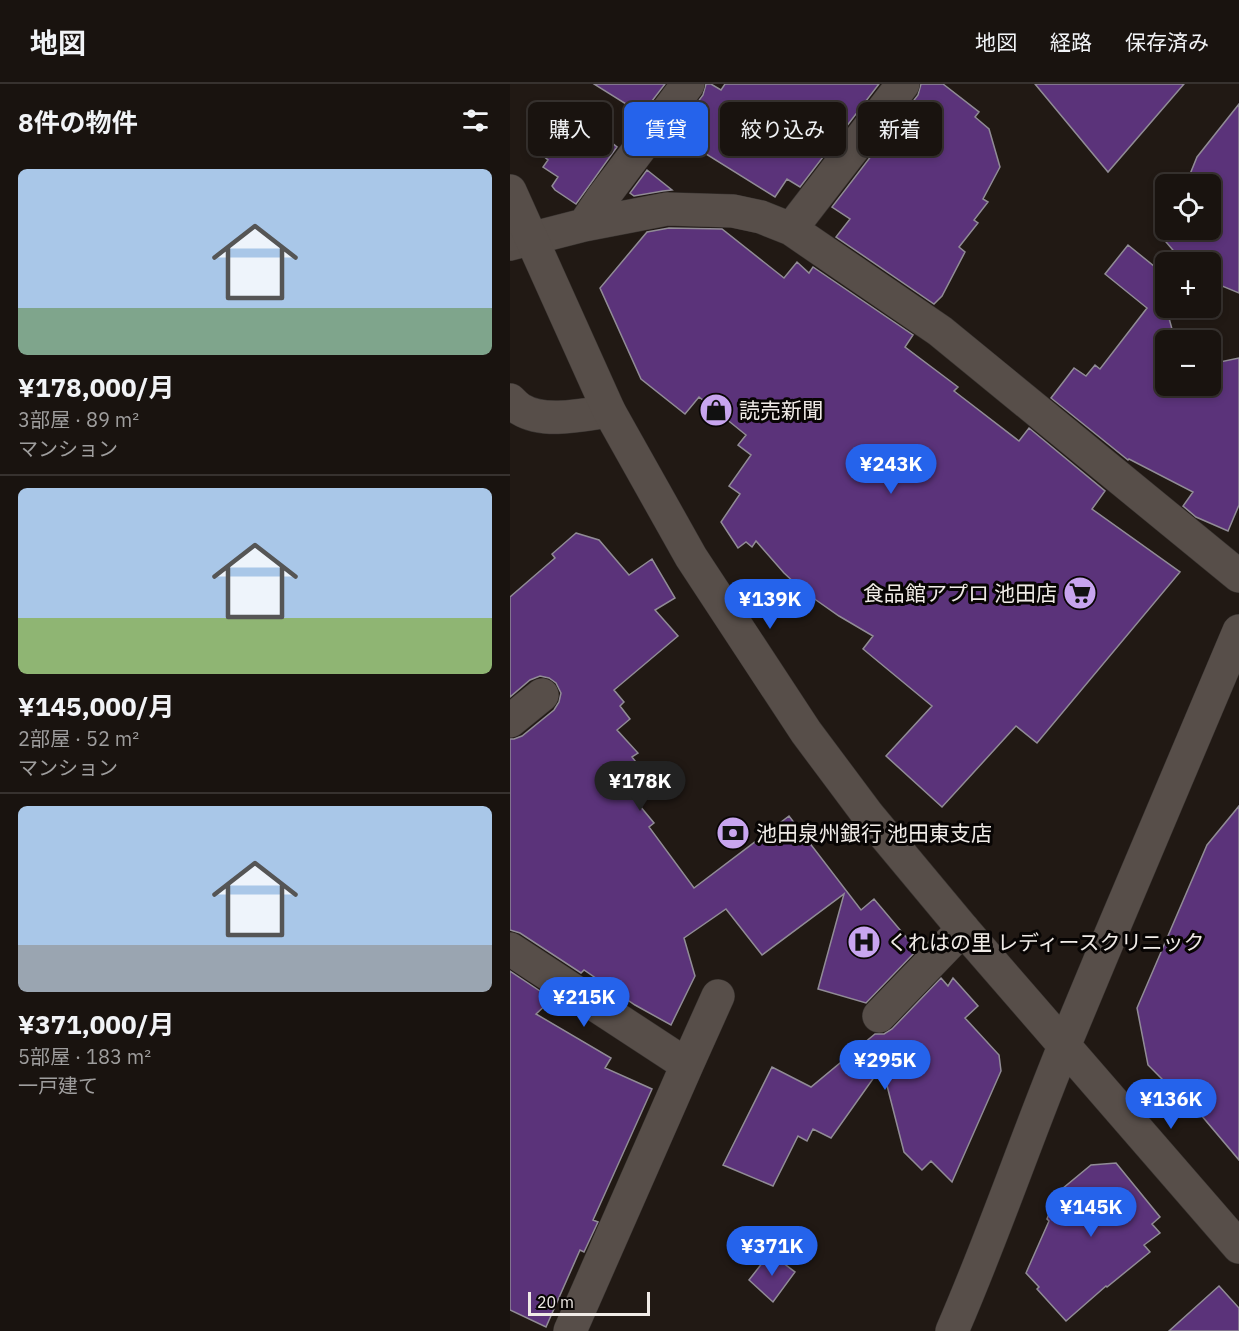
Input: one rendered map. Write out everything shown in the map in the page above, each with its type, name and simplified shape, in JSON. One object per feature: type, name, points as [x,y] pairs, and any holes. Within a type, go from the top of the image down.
[{"type":"street","points":[[584,225],[688,84]]},
{"type":"street","points":[[791,229],[903,84]]},
{"type":"street","points":[[510,191],[520,241],[609,411],[691,556],[806,732],[868,815],[963,929],[1239,1247]]},
{"type":"street","points":[[520,241],[584,225],[667,209],[733,211],[761,217],[791,229],[940,331],[1239,576]]},
{"type":"street","points":[[510,400],[520,409],[540,416],[574,417],[609,411]]},
{"type":"street","points":[[952,1331],[1065,1045],[1239,631]]},
{"type":"street","points":[[510,721],[542,694]]},
{"type":"street","points":[[879,1016],[963,929]]},
{"type":"street","points":[[510,949],[687,1065]]},
{"type":"street","points":[[570,1331],[718,996]]},
{"type":"building","points":[[594,84],[665,84],[651,102],[624,103]]},
{"type":"building","points":[[706,84],[711,84],[721,90],[725,84],[879,84],[865,102],[858,102],[858,111],[846,127],[846,102],[720,102],[720,156],[824,156],[800,187],[787,179],[775,197],[708,155],[708,102],[698,102],[703,95]]},
{"type":"building","points":[[921,84],[943,84],[979,112],[975,117],[989,129],[1000,167],[983,199],[988,202],[974,220],[978,223],[959,247],[965,252],[942,296],[934,304],[836,237],[850,219],[832,207],[871,156],[942,156],[942,102],[913,102],[918,95]]},
{"type":"building","points":[[1035,84],[1184,84],[1108,172]]},
{"type":"building","points":[[1239,104],[1239,293],[1221,286],[1221,252],[1175,252],[1164,240],[1221,240],[1221,174],[1190,174],[1197,157]]},
{"type":"building","points":[[612,143],[617,147],[612,154]]},
{"type":"building","points":[[543,156],[611,156],[576,204],[552,186],[558,177],[543,167],[548,160]]},
{"type":"building","points":[[647,170],[672,190],[634,196],[630,193]]},
{"type":"building","points":[[669,228],[722,229],[784,278],[797,262],[809,273],[813,267],[913,335],[905,347],[958,387],[954,391],[1019,441],[1029,428],[1105,491],[1092,509],[1180,572],[1037,743],[1016,726],[942,807],[886,756],[932,706],[863,649],[873,636],[839,616],[798,586],[756,541],[752,547],[746,542],[738,548],[721,522],[740,494],[729,486],[751,455],[738,445],[746,435],[699,397],[685,414],[641,379],[600,288],[647,232]]},
{"type":"building","points":[[1128,245],[1155,267],[1155,318],[1169,318],[1172,330],[1155,330],[1155,396],[1221,396],[1221,362],[1239,358],[1239,505],[1228,531],[1196,517],[1183,506],[1193,492],[1128,460],[1051,398],[1074,368],[1086,376],[1095,365],[1100,369],[1147,308],[1105,274]]},
{"type":"building","points":[[576,533],[599,540],[629,575],[652,559],[675,598],[655,610],[678,636],[614,690],[624,702],[620,706],[630,719],[617,730],[638,753],[632,757],[639,766],[631,773],[641,786],[630,794],[654,823],[649,827],[694,888],[789,816],[861,910],[874,899],[917,950],[866,1003],[818,989],[844,894],[762,955],[726,909],[684,938],[695,976],[671,1025],[635,1005],[584,970],[581,973],[520,933],[510,930],[510,739],[522,736],[554,710],[561,693],[556,683],[540,676],[530,680],[510,697],[510,597],[555,558],[552,554]]},
{"type":"building","points":[[1239,806],[1239,1160],[1174,1083],[1169,1086],[1148,1065],[1137,1008],[1207,845]]},
{"type":"building","points":[[510,971],[552,999],[536,1014],[611,1058],[605,1068],[652,1089],[593,1220],[598,1222],[584,1252],[580,1250],[546,1327],[510,1310]]},
{"type":"building","points":[[941,978],[948,986],[953,978],[978,1006],[965,1018],[999,1055],[1001,1071],[952,1182],[931,1161],[922,1170],[904,1152],[882,1066],[831,1138],[813,1129],[807,1141],[798,1136],[773,1186],[723,1165],[772,1067],[811,1087],[875,1034],[884,1034],[892,1029]]},
{"type":"building","points":[[1116,1163],[1160,1217],[1152,1224],[1160,1233],[1144,1245],[1150,1252],[1066,1321],[1026,1273],[1049,1221],[1047,1219],[1056,1194],[1091,1165]]},
{"type":"building","points":[[770,1253],[795,1272],[773,1302],[749,1280]]},
{"type":"building","points":[[1219,1286],[1239,1308],[1239,1331],[1169,1331]]},
{"type":"place","name":"読売新聞","points":[[716,410]]},
{"type":"place","name":"食品館アプロ 池田店","points":[[1080,593]]},
{"type":"place","name":"池田泉州銀行 池田東支店","points":[[733,833]]},
{"type":"place","name":"くれはの里 レディースクリニック","points":[[864,942]]}]
